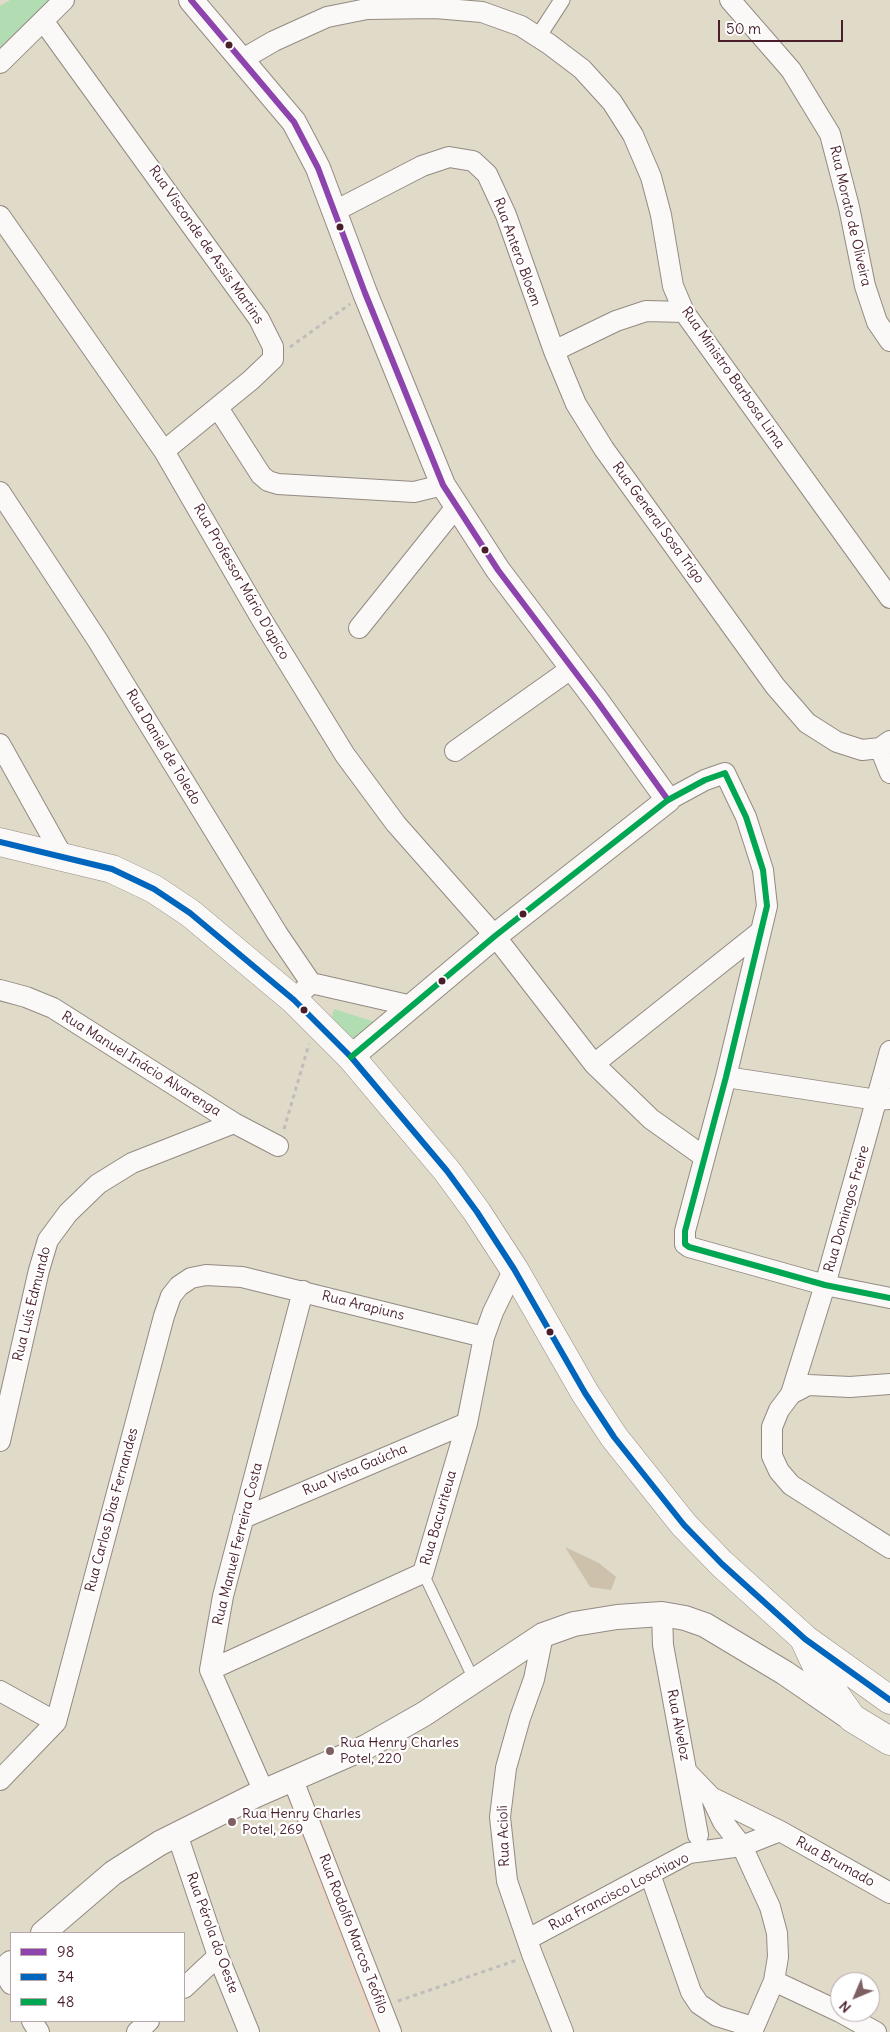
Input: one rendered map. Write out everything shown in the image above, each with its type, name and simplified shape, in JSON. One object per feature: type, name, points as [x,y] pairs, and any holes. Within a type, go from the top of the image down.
[{"type":"main road","points":[[0,842],[112,869],[154,889],[303,992],[315,1022],[351,1057],[447,1170],[477,1212],[514,1269],[585,1393],[649,1483],[722,1564],[881,1707],[890,1742]]},
{"type":"main road","points":[[805,1639],[819,1671],[831,1689],[881,1707]]},
{"type":"street","points":[[0,63],[44,22],[64,0]]},
{"type":"street","points":[[191,0],[294,122],[318,168],[364,294],[442,485],[498,570],[668,800]]},
{"type":"street","points":[[538,36],[562,0]]},
{"type":"street","name":"Rua Morato de Oliveira","points":[[730,0],[791,70],[830,134],[849,207],[865,286],[878,322],[890,341]]},
{"type":"street","name":"Rua Ministro Barbosa Lima","points":[[241,60],[343,7],[367,9],[435,8],[482,12],[521,26],[582,68],[612,102],[633,135],[651,177],[661,215],[674,286],[684,312],[890,598]]},
{"type":"street","name":"Rua Visconde de Assis Martins","points":[[44,22],[259,319],[271,341],[273,359]]},
{"type":"street","name":"Rua Antero Bloem","points":[[333,212],[422,166],[449,157],[473,161],[487,174],[506,215],[554,351]]},
{"type":"street","name":"Rua Professor Mário D'apico","points":[[0,216],[164,451],[262,620],[345,754],[396,824],[495,936],[594,1064],[651,1119],[703,1156]]},
{"type":"street","points":[[554,351],[616,320],[646,311],[684,312]]},
{"type":"street","name":"Rua General Sosa Trigo","points":[[554,351],[576,404],[604,449],[775,686],[807,723],[837,742],[862,750],[885,745]]},
{"type":"street","points":[[164,451],[218,408],[273,359]]},
{"type":"street","points":[[218,408],[262,475],[273,483],[414,492],[442,485]]},
{"type":"street","name":"Rua Daniel de Toledo","points":[[0,492],[98,641],[272,924],[303,992]]},
{"type":"street","points":[[359,628],[456,507]]},
{"type":"street","points":[[455,751],[572,668]]},
{"type":"street","points":[[0,744],[63,857]]},
{"type":"street","points":[[885,745],[890,773]]},
{"type":"street","points":[[351,1057],[495,936],[668,800],[705,780],[726,773],[746,817],[763,870],[767,906],[726,1076],[703,1156],[685,1231],[685,1244],[688,1247],[825,1285],[890,1298]]},
{"type":"street","points":[[594,1064],[761,931]]},
{"type":"street","name":"Rua Manuel Inácio Alvarenga","points":[[0,990],[26,997],[52,1008],[234,1123],[278,1146]]},
{"type":"street","points":[[303,992],[412,1006]]},
{"type":"street","name":"Rua Domingos Freire","points":[[890,1051],[884,1100],[790,1394],[779,1410],[772,1427],[772,1456],[779,1471],[791,1485],[890,1548]]},
{"type":"street","points":[[726,1076],[884,1100]]},
{"type":"street","name":"Rua Luís Edmundo","points":[[0,1442],[39,1270],[48,1240],[68,1213],[98,1184],[132,1163],[234,1123]]},
{"type":"street","name":"Rua Bacuriteua","points":[[210,1670],[423,1574],[467,1422],[484,1337],[493,1312],[514,1269]]},
{"type":"street","name":"Rua Carlos Dias Fernandes","points":[[0,1780],[56,1722],[164,1316],[171,1296],[179,1286],[191,1278],[206,1275],[242,1277]]},
{"type":"street","name":"Rua Arapiuns","points":[[242,1277],[484,1337]]},
{"type":"street","name":"Rua Manuel Ferreira Costa","points":[[210,1670],[223,1596],[303,1291]]},
{"type":"street","points":[[790,1394],[808,1384],[850,1387],[890,1384]]},
{"type":"street","name":"Rua Vista Gaúcha","points":[[243,1518],[467,1422]]},
{"type":"street","points":[[44,1932],[113,1873],[177,1834],[374,1742],[424,1714],[543,1635],[574,1624],[617,1617],[662,1614],[685,1618],[705,1625],[785,1674],[881,1707]]},
{"type":"street","name":"Rua Alveloz","points":[[662,1614],[663,1645],[698,1835]]},
{"type":"street","name":"Rua Acioli","points":[[543,1635],[534,1679],[520,1718],[506,1768],[500,1817],[507,1881],[563,2032]]},
{"type":"street","points":[[210,1670],[264,1792]]},
{"type":"street","points":[[785,1674],[831,1689]]},
{"type":"street","points":[[0,1691],[56,1722]]},
{"type":"street","name":"Rua Brumado","points":[[687,1772],[711,1797],[780,1831],[890,1893]]},
{"type":"street","name":"Rua Rodolfo Marcos Teófilo","points":[[293,1780],[391,2032]]},
{"type":"street","points":[[689,1853],[698,1835],[711,1797]]},
{"type":"street","points":[[650,1874],[691,1992],[699,2004],[717,2016],[752,2030],[774,1981],[778,1958],[777,1933],[770,1907],[742,1846],[723,1822],[711,1797]]},
{"type":"street","name":"Rua Brumado","points":[[742,1846],[780,1831]]},
{"type":"street","name":"Rua Pérola do Oeste","points":[[177,1834],[218,1956],[249,2032]]},
{"type":"street","name":"Rua Francisco Loschiavo","points":[[530,1947],[650,1874],[689,1853],[742,1846]]},
{"type":"street","points":[[185,1987],[218,1956]]},
{"type":"street","points":[[774,1981],[830,2007]]},
{"type":"street","points":[[137,2032],[148,2022]]},
{"type":"street","points":[[858,2022],[876,2032]]},
{"type":"lane","points":[[423,1574],[474,1680]]},
{"type":"path","points":[[273,359],[364,294]]},
{"type":"path","points":[[278,1146],[315,1022]]},
{"type":"path","points":[[382,2007],[530,1947]]},
{"type":"shaded area","points":[[312,1794],[402,2032],[374,2032],[288,1803]]},
{"type":"green space","points":[[10,0],[51,0],[0,47],[0,6]]},
{"type":"green space","points":[[334,1009],[375,1022],[348,1046],[329,1027]]},
{"type":"building","points":[[565,1547],[599,1563],[616,1577],[611,1590],[590,1587]]},
{"type":"transit line","name":"98","points":[[191,0],[294,122],[318,168],[365,293],[443,485],[498,570],[597,701],[668,800]]},
{"type":"transit line","name":"48","points":[[351,1057],[495,936],[668,800],[705,780],[725,773],[746,817],[763,870],[767,906],[726,1077],[685,1231],[685,1244],[689,1247],[825,1285],[890,1298]]},
{"type":"transit line","name":"34","points":[[0,842],[112,869],[154,889],[190,913],[294,1000],[351,1057],[447,1171],[477,1212],[514,1269],[585,1393],[614,1437],[684,1525],[722,1564],[805,1639],[890,1700]]},
{"type":"place","name":"Rua Henry Charles Potel, 220","points":[[330,1751]]},
{"type":"place","name":"Rua Henry Charles Potel, 269","points":[[232,1822]]}]
